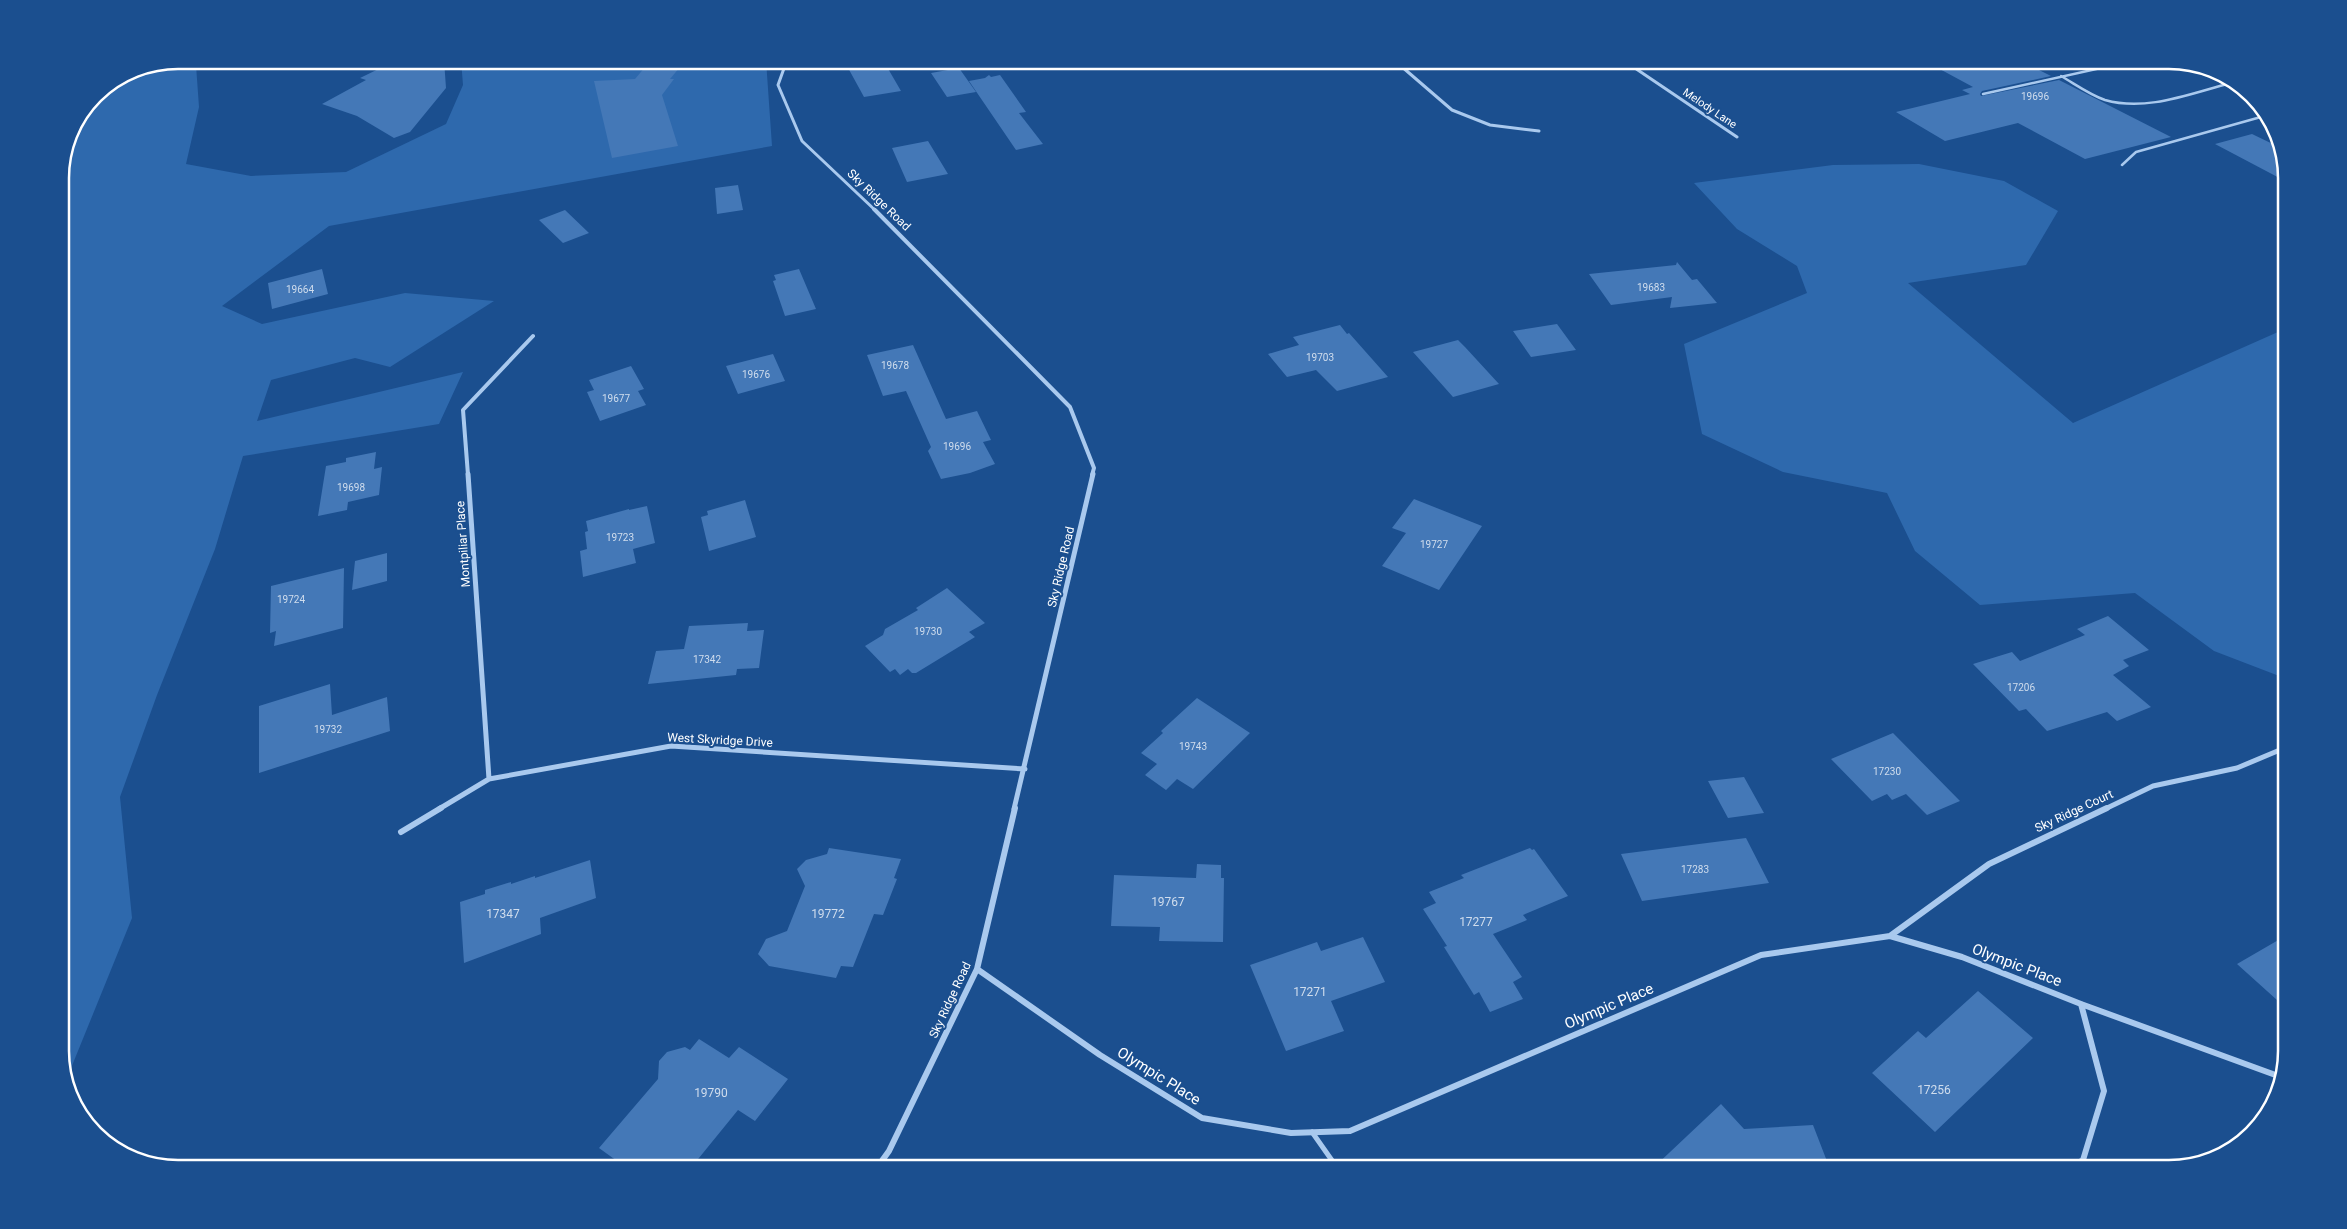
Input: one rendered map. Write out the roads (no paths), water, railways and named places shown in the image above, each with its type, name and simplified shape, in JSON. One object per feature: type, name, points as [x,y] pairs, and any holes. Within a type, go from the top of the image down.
[{"type":"street","name":"Sky Ridge Road","points":[[784,69],[778,85],[802,141],[890,224],[1070,407],[1094,468],[977,969],[882,1160]]},
{"type":"street","points":[[1404,69],[1452,110],[1490,125],[1539,131]]},
{"type":"street","name":"Melody Lane","points":[[1636,69],[1737,137]]},
{"type":"street","name":"Montpiliar Place","points":[[489,779],[464,410],[533,336]]},
{"type":"street","name":"West Skyridge Drive","points":[[402,832],[489,779],[671,746],[1025,769]]},
{"type":"street","name":"Sky Ridge Court","points":[[1890,936],[1989,864],[2015,851],[2153,786],[2237,768],[2278,751]]},
{"type":"street","name":"Olympic Place","points":[[977,969],[1100,1055],[1202,1118],[1291,1133],[1350,1131],[1761,955],[1890,936],[1962,957],[2081,1004],[2276,1075]]},
{"type":"street","points":[[2081,1004],[2104,1091],[2083,1160]]},
{"type":"lane","points":[[1983,94],[2094,69]]},
{"type":"lane","points":[[2061,76],[2105,100],[2135,104],[2164,100],[2225,84]]},
{"type":"lane","points":[[2122,165],[2136,152],[2260,117]]},
{"type":"lane","points":[[1312,1132],[1332,1160]]}]
